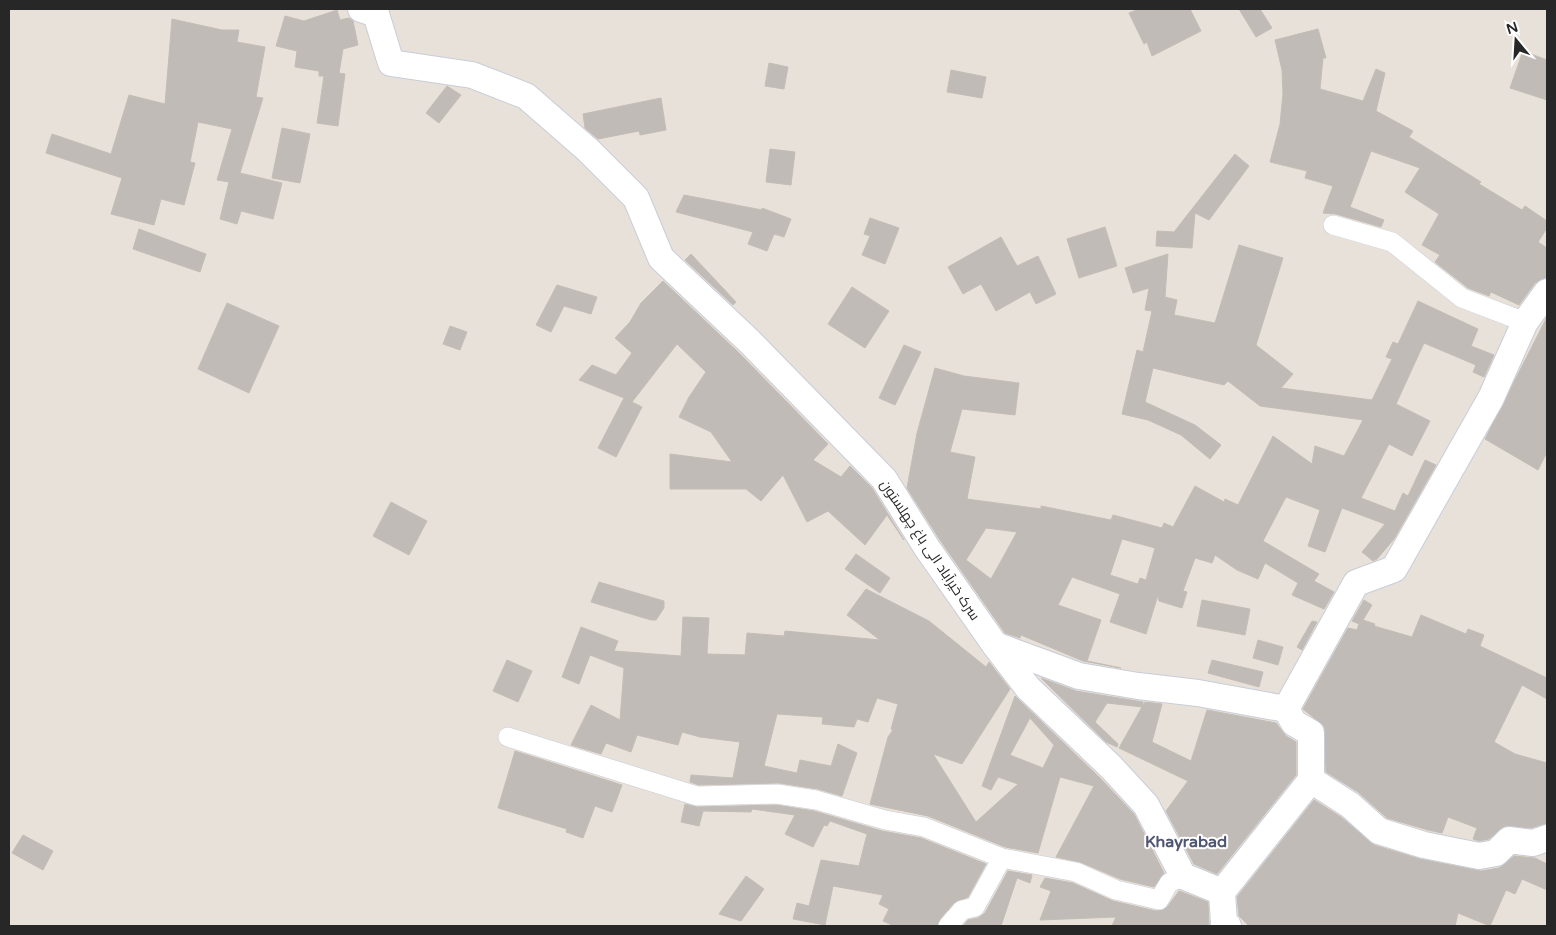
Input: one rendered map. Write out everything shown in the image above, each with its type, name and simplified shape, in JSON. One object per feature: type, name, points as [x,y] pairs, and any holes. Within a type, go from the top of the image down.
[{"type":"street","name":"سرک خیرآباد الی باغ چهلستون","points":[[361,9],[376,14],[391,63],[472,75],[526,96],[595,157],[636,198],[660,258],[750,342],[884,479],[927,548],[995,645]]},
{"type":"street","points":[[1333,225],[1392,242],[1462,298],[1525,322]]},
{"type":"street","points":[[1286,709],[1356,583],[1394,569],[1491,398],[1525,322],[1547,292]]},
{"type":"street","points":[[995,645],[1079,676],[1138,686],[1198,692],[1286,709],[1294,723],[1311,733],[1311,780],[1222,892],[1225,925]]},
{"type":"street","points":[[995,645],[1028,688],[1111,767],[1146,805],[1183,876],[1222,892]]},
{"type":"street","points":[[508,737],[697,796],[777,794],[816,800],[885,820],[924,827],[1002,858],[1076,872],[1116,890],[1159,900],[1169,883],[1183,876]]},
{"type":"street","points":[[1311,780],[1350,805],[1379,831],[1424,845],[1478,856],[1496,853],[1509,840],[1533,842],[1547,838]]},
{"type":"street","points":[[948,926],[962,910],[975,907],[1002,858]]},
{"type":"building","points":[[1139,9],[1190,9],[1201,31],[1152,56],[1147,42],[1144,44],[1129,13]]},
{"type":"building","points":[[1239,9],[1260,9],[1272,28],[1256,37]]},
{"type":"building","points":[[337,10],[340,20],[349,18],[353,21],[358,45],[343,49],[339,73],[345,74],[338,126],[317,123],[324,76],[319,76],[319,71],[295,67],[297,51],[276,46],[285,16],[304,21]]},
{"type":"building","points":[[172,19],[222,30],[239,30],[237,42],[265,47],[256,97],[263,98],[240,173],[282,183],[273,219],[241,211],[237,224],[220,219],[229,182],[217,180],[232,129],[198,122],[190,162],[195,163],[184,205],[161,199],[154,225],[111,214],[122,178],[46,153],[52,134],[111,154],[129,95],[165,104]]},
{"type":"building","points":[[1318,29],[1326,58],[1323,58],[1320,89],[1363,101],[1376,69],[1385,73],[1376,111],[1413,131],[1409,137],[1481,182],[1479,184],[1522,210],[1525,206],[1547,221],[1547,228],[1538,242],[1547,248],[1547,277],[1535,283],[1519,305],[1491,292],[1489,296],[1468,288],[1435,262],[1440,255],[1422,245],[1439,214],[1405,192],[1420,168],[1371,151],[1350,207],[1384,220],[1381,227],[1336,214],[1323,213],[1333,186],[1305,178],[1307,171],[1270,162],[1280,124],[1283,94],[1282,70],[1275,40]]},
{"type":"building","points":[[1523,51],[1547,60],[1547,100],[1510,88]]},
{"type":"building","points":[[769,63],[788,67],[784,89],[765,86]]},
{"type":"building","points":[[951,70],[986,77],[982,98],[947,92]]},
{"type":"building","points":[[447,86],[461,95],[439,123],[426,113]]},
{"type":"building","points":[[661,98],[666,130],[640,135],[639,131],[598,139],[585,128],[583,114]]},
{"type":"building","points":[[282,128],[310,134],[300,183],[272,178]]},
{"type":"building","points":[[770,149],[795,152],[791,185],[766,182]]},
{"type":"building","points":[[1235,154],[1249,166],[1209,220],[1195,213],[1192,248],[1156,246],[1157,231],[1174,232]]},
{"type":"building","points":[[684,195],[762,210],[762,208],[791,219],[784,237],[774,234],[767,251],[748,244],[753,232],[676,212]]},
{"type":"building","points":[[870,218],[899,228],[885,264],[862,255],[870,236],[864,234]]},
{"type":"building","points":[[1105,227],[1117,266],[1079,278],[1067,239]]},
{"type":"building","points":[[139,229],[206,254],[200,272],[133,249]]},
{"type":"building","points":[[1001,237],[1017,266],[1038,256],[1056,294],[1036,304],[1030,292],[996,311],[981,284],[963,294],[948,267]]},
{"type":"building","points":[[1239,245],[1283,258],[1256,345],[1293,374],[1281,388],[1372,400],[1392,359],[1386,357],[1393,342],[1398,344],[1418,301],[1478,329],[1471,346],[1494,355],[1484,377],[1473,372],[1476,365],[1424,343],[1396,404],[1430,421],[1412,456],[1389,444],[1361,498],[1395,511],[1403,493],[1408,496],[1425,460],[1436,465],[1394,539],[1377,559],[1373,561],[1362,552],[1385,524],[1342,508],[1325,552],[1308,546],[1320,510],[1286,497],[1263,541],[1319,574],[1314,581],[1334,592],[1324,609],[1292,595],[1298,583],[1265,563],[1258,579],[1237,570],[1215,555],[1212,563],[1195,558],[1183,591],[1187,592],[1182,608],[1159,601],[1158,595],[1146,634],[1110,622],[1120,594],[1072,577],[1058,605],[1101,620],[1087,661],[1121,668],[1083,661],[1021,635],[1020,638],[1005,633],[940,540],[907,488],[917,433],[935,368],[964,376],[1019,383],[1015,415],[962,409],[950,452],[975,457],[967,499],[1041,509],[1041,506],[1111,520],[1113,515],[1162,528],[1164,523],[1173,527],[1195,486],[1224,502],[1225,499],[1238,505],[1273,436],[1312,464],[1315,446],[1344,456],[1363,420],[1260,406],[1228,381],[1224,385],[1153,368],[1145,402],[1195,425],[1221,445],[1210,459],[1181,435],[1148,420],[1122,414],[1137,350],[1143,352],[1152,311],[1145,310],[1149,288],[1133,293],[1125,268],[1168,254],[1165,297],[1177,300],[1174,315],[1215,323]],"holes":[[[986,528],[1017,532],[991,579],[966,560]],[[1122,539],[1155,548],[1146,580],[1140,578],[1138,584],[1110,575]]]},
{"type":"building","points":[[691,254],[736,302],[733,305],[685,260]]},
{"type":"building","points":[[663,281],[739,353],[828,444],[813,460],[841,477],[850,466],[872,488],[904,540],[887,515],[865,545],[828,511],[807,522],[783,475],[761,501],[746,489],[670,489],[670,454],[732,462],[711,432],[679,417],[689,397],[706,372],[677,344],[632,402],[642,407],[616,457],[598,448],[624,398],[579,380],[592,365],[616,375],[632,353],[615,338],[630,322],[641,303]]},
{"type":"building","points":[[557,285],[597,297],[591,314],[564,306],[551,332],[536,325]]},
{"type":"building","points":[[852,287],[889,311],[865,348],[828,324]]},
{"type":"building","points":[[227,303],[279,326],[249,393],[198,369]]},
{"type":"building","points":[[1547,317],[1547,452],[1538,470],[1485,439]]},
{"type":"building","points":[[450,326],[467,332],[460,350],[443,344]]},
{"type":"building","points":[[904,345],[921,352],[895,405],[879,398]]},
{"type":"building","points":[[391,502],[427,521],[409,555],[373,536]]},
{"type":"building","points":[[856,554],[890,578],[880,593],[845,569]]},
{"type":"building","points":[[599,582],[664,601],[664,608],[656,620],[651,620],[591,602]]},
{"type":"building","points":[[866,589],[929,621],[986,667],[989,662],[1010,689],[962,764],[933,754],[976,822],[1018,784],[998,777],[991,790],[982,786],[1015,696],[1100,778],[1134,814],[1164,873],[1154,887],[1120,879],[1080,862],[1056,857],[1094,786],[1060,777],[1038,853],[1005,847],[928,816],[870,804],[888,737],[893,730],[891,729],[898,704],[877,698],[868,722],[857,719],[854,727],[822,724],[823,717],[777,714],[764,766],[797,773],[800,760],[831,766],[838,744],[857,753],[842,796],[818,789],[779,783],[699,785],[690,782],[691,775],[733,778],[740,742],[700,737],[682,732],[678,745],[637,735],[631,752],[606,743],[601,754],[571,745],[591,705],[620,720],[624,668],[590,655],[579,684],[562,677],[581,627],[618,641],[614,651],[681,656],[683,617],[709,618],[707,654],[745,655],[747,633],[784,636],[785,631],[880,640],[847,615]],"holes":[[[1030,718],[1054,745],[1043,768],[1010,755]]]},
{"type":"building","points":[[1202,600],[1250,609],[1245,635],[1197,626]]},
{"type":"building","points":[[1364,600],[1372,605],[1363,620],[1375,624],[1374,626],[1412,637],[1421,615],[1466,634],[1468,629],[1484,635],[1480,646],[1547,678],[1547,699],[1522,685],[1494,742],[1515,754],[1547,763],[1547,823],[1531,828],[1505,826],[1489,839],[1479,841],[1473,839],[1477,828],[1448,817],[1442,833],[1428,830],[1387,818],[1358,792],[1326,772],[1324,726],[1303,709],[1348,628],[1357,630],[1359,624],[1352,621]]},
{"type":"building","points":[[1312,621],[1317,622],[1302,650],[1297,647]]},
{"type":"building","points":[[1258,640],[1283,647],[1278,665],[1253,658]]},
{"type":"building","points":[[507,660],[532,671],[518,702],[493,691]]},
{"type":"building","points":[[1212,660],[1263,672],[1259,687],[1208,673]]},
{"type":"building","points":[[1041,678],[1076,691],[1143,702],[1143,706],[1145,702],[1162,704],[1152,742],[1191,761],[1207,710],[1276,723],[1286,736],[1296,742],[1296,775],[1217,874],[1194,864],[1166,811],[1188,781],[1119,748],[1142,707],[1107,703],[1095,722],[1118,744],[1117,747],[1106,742]]},
{"type":"building","points":[[515,751],[622,785],[612,812],[595,806],[583,838],[566,832],[567,829],[498,808]]},
{"type":"building","points":[[1314,800],[1341,817],[1374,845],[1420,859],[1481,871],[1499,868],[1514,856],[1535,858],[1547,864],[1547,890],[1522,879],[1515,894],[1506,890],[1490,926],[1458,913],[1455,926],[1249,926],[1239,916],[1237,897]]},
{"type":"building","points":[[685,804],[697,807],[776,805],[814,811],[882,831],[921,838],[986,864],[968,897],[954,903],[940,919],[937,926],[894,926],[883,921],[889,909],[879,904],[883,895],[833,886],[825,925],[793,919],[797,903],[809,906],[821,860],[859,866],[867,834],[830,821],[827,826],[824,825],[813,847],[785,834],[795,815],[752,809],[751,812],[703,811],[699,826],[681,822]]},
{"type":"building","points":[[23,835],[53,851],[43,870],[12,853]]},
{"type":"building","points":[[1008,871],[1032,875],[1030,883],[1017,878],[1001,926],[963,926],[968,920],[978,918],[985,913]]},
{"type":"building","points":[[746,876],[764,889],[741,921],[719,914]]},
{"type":"building","points":[[1045,878],[1073,883],[1113,901],[1156,911],[1163,910],[1168,906],[1179,891],[1208,902],[1209,926],[1112,926],[1116,917],[1040,920],[1051,891],[1040,887]]},
{"type":"district","name":"Khayrabad","points":[[1186,842]]}]
